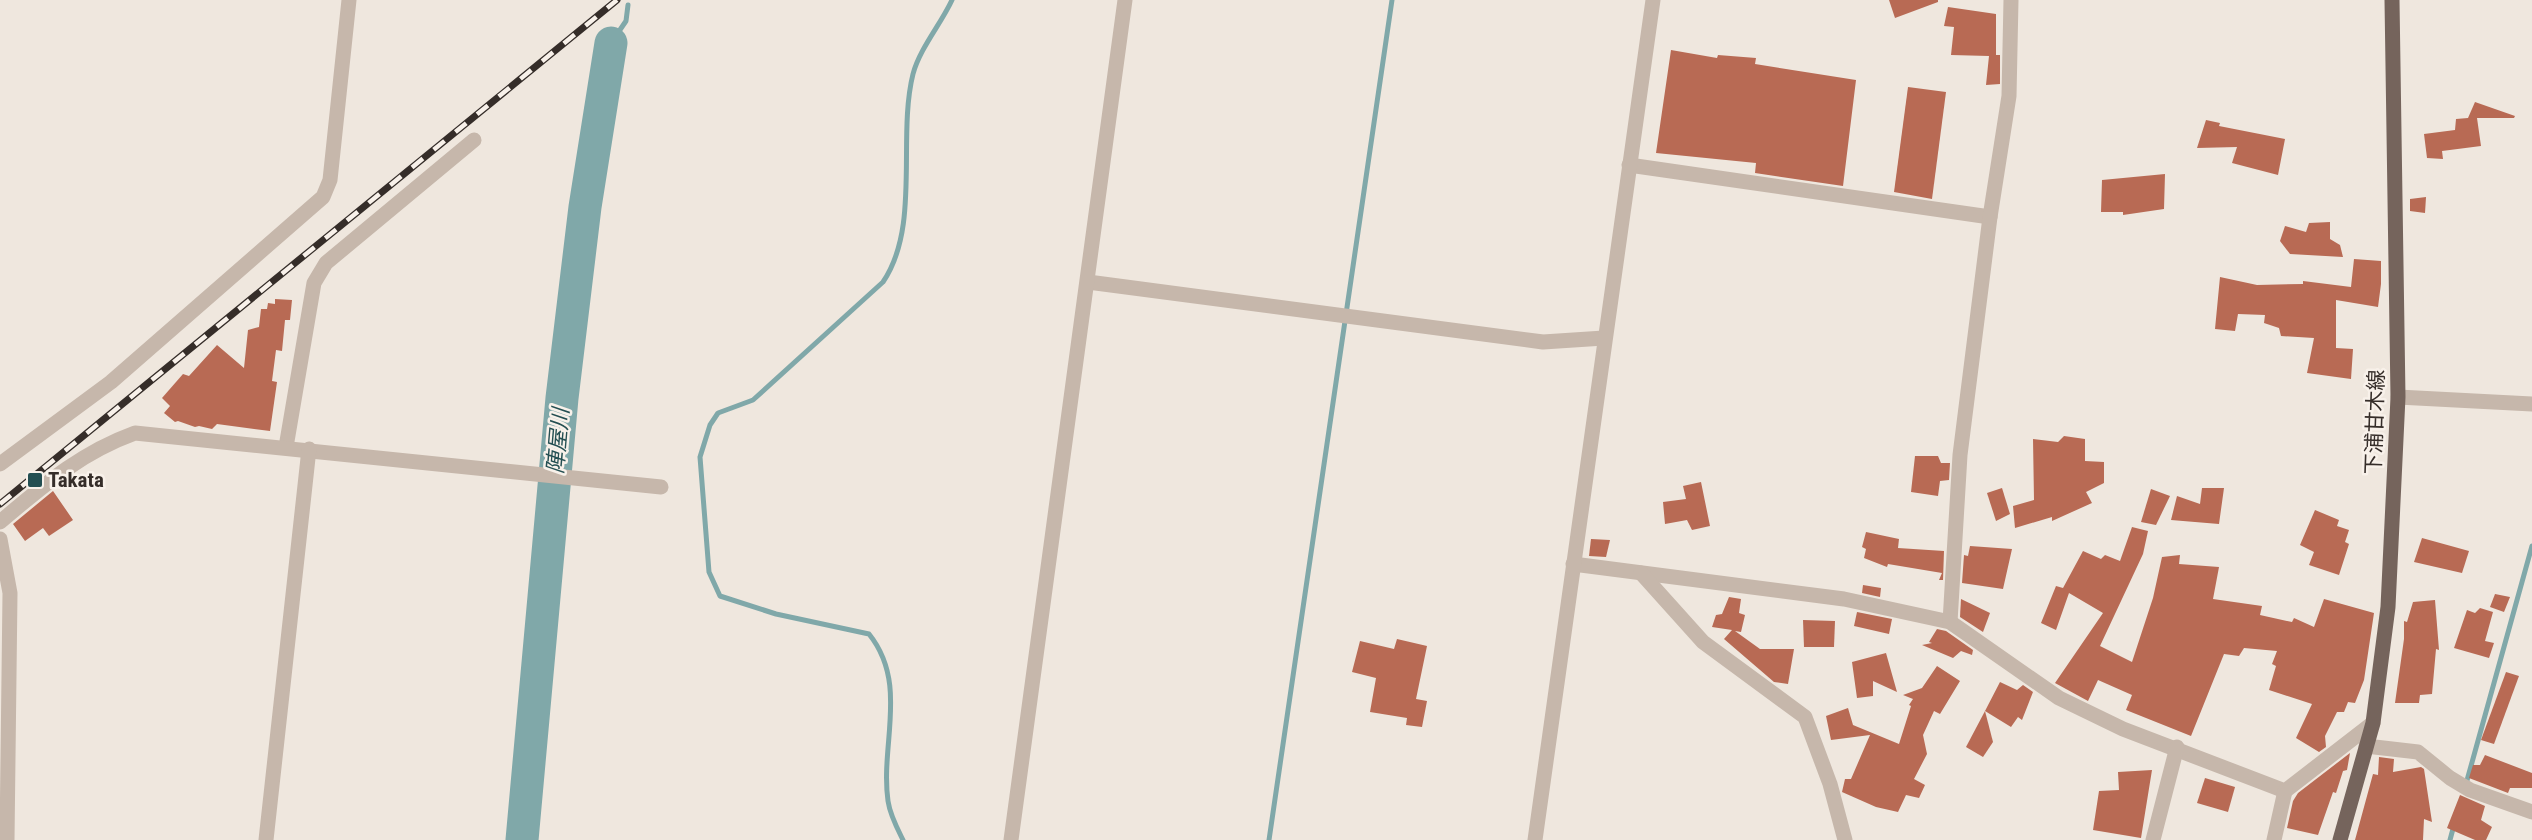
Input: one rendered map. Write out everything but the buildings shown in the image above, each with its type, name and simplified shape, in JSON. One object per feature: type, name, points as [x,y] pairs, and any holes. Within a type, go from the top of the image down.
[{"type":"main road","name":"下浦甘木線","points":[[2340,840],[2373,723],[2388,607],[2398,397],[2392,0]]},
{"type":"street","points":[[0,464],[111,382],[323,197],[330,180],[349,0]]},
{"type":"street","points":[[1011,840],[1125,0]]},
{"type":"street","points":[[1535,840],[1653,0]]},
{"type":"street","points":[[1950,622],[1960,455],[1990,217],[2009,96],[2011,0]]},
{"type":"street","points":[[286,447],[314,283],[319,273],[326,263],[474,140]]},
{"type":"street","points":[[1629,165],[1990,217]]},
{"type":"street","points":[[1088,282],[1543,342],[1604,338]]},
{"type":"street","points":[[2398,397],[2532,404]]},
{"type":"street","points":[[0,522],[65,467],[108,443],[135,433],[309,449],[661,487]]},
{"type":"street","points":[[266,840],[309,449]]},
{"type":"street","points":[[0,539],[10,593],[7,840]]},
{"type":"street","points":[[1573,564],[1844,599],[1950,622],[2059,698],[2123,729],[2177,747],[2284,791]]},
{"type":"street","points":[[1641,573],[1703,642],[1805,717],[1830,784],[1845,840]]},
{"type":"street","points":[[2274,840],[2284,791],[2373,723]]},
{"type":"street","points":[[2366,746],[2418,752],[2450,778],[2470,790],[2532,812]]},
{"type":"street","points":[[2153,840],[2177,747]]},
{"type":"waterway","points":[[903,840],[888,801],[887,758],[890,694],[888,673],[881,653],[869,634],[776,614],[720,596],[709,572],[700,457],[710,425],[718,413],[753,400],[883,282],[895,260],[905,208],[907,126],[913,74],[920,55],[952,0]]},
{"type":"waterway","points":[[1269,840],[1392,0]]},
{"type":"waterway","points":[[611,43],[626,21],[628,5]]},
{"type":"waterway","name":"陣屋川","points":[[522,840],[562,398],[585,207],[611,43]]},
{"type":"waterway","points":[[2466,784],[2532,546]]},
{"type":"waterway","points":[[2450,840],[2454,825]]},
{"type":"railway","points":[[0,504],[617,0]]},
{"type":"place","name":"Takata","points":[[35,480]]}]
